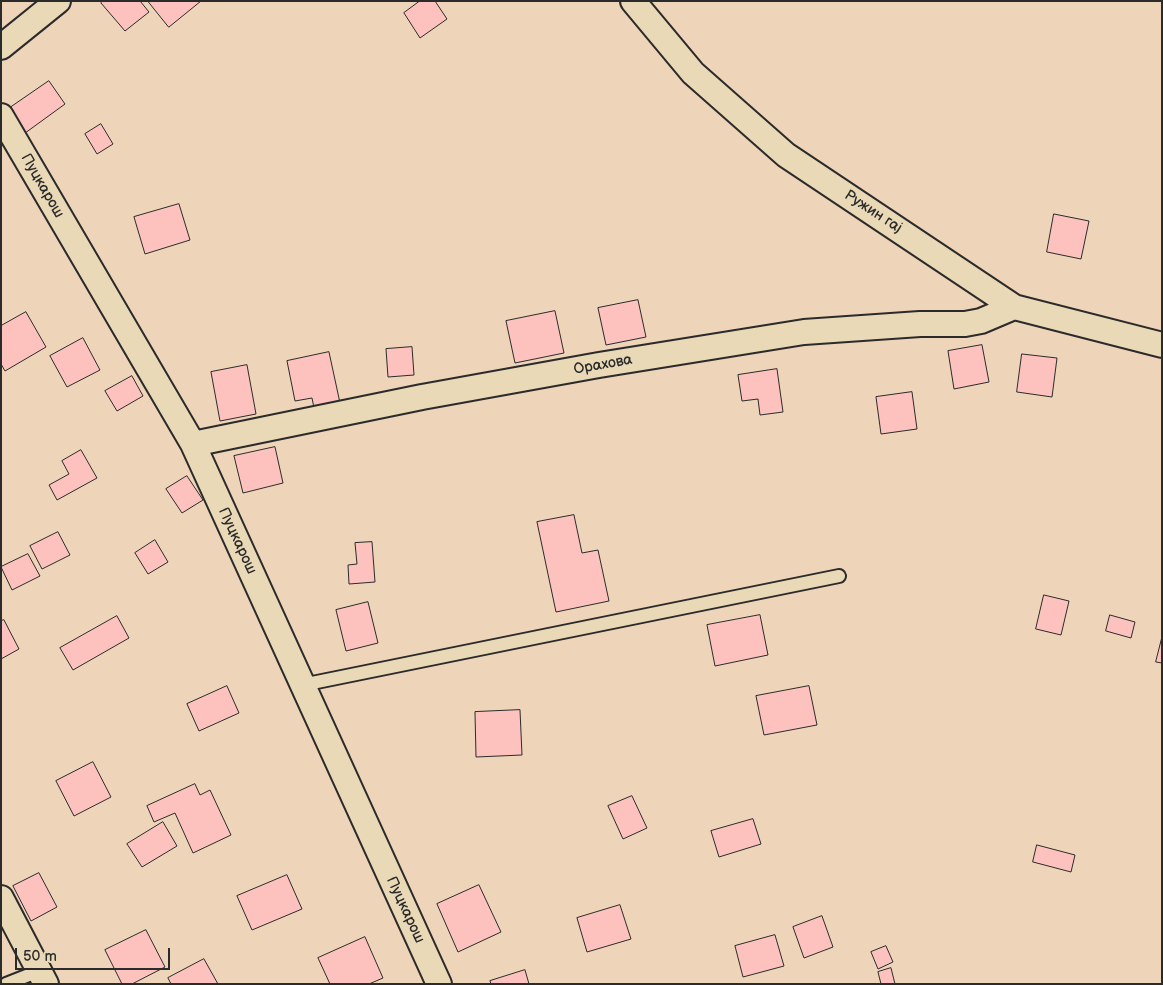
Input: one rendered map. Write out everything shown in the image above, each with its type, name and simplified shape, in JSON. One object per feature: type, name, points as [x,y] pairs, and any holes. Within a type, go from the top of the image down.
[{"type":"street","points":[[1,46],[58,1]]},
{"type":"street","name":"Ружин гај","points":[[632,1],[693,73],[786,155],[1014,307],[1162,345]]},
{"type":"street","name":"Пуцкарош","points":[[1,116],[193,444],[439,984]]},
{"type":"street","name":"Орахова","points":[[193,444],[422,397],[599,365],[804,332],[920,324],[965,324],[981,321],[1014,307]]},
{"type":"street","points":[[1,898],[43,977]]},
{"type":"lane","points":[[302,685],[839,576]]},
{"type":"lane","points":[[6,984],[43,977]]},
{"type":"building","points":[[103,1],[140,1],[149,12],[125,31],[101,3]]},
{"type":"building","points":[[148,1],[201,1],[169,27]]},
{"type":"building","points":[[420,1],[435,1],[447,19],[420,38],[404,13]]},
{"type":"building","points":[[49,81],[65,104],[21,136],[4,112]]},
{"type":"building","points":[[101,124],[113,144],[97,154],[85,134]]},
{"type":"building","points":[[179,204],[190,240],[145,254],[134,217]]},
{"type":"building","points":[[1054,214],[1089,221],[1081,259],[1047,252]]},
{"type":"building","points":[[638,300],[646,337],[606,345],[598,308]]},
{"type":"building","points":[[555,311],[564,353],[515,363],[506,321]]},
{"type":"building","points":[[26,312],[46,347],[5,371],[1,364],[1,326]]},
{"type":"building","points":[[83,338],[100,370],[67,387],[50,356]]},
{"type":"building","points":[[982,345],[989,382],[954,389],[948,351]]},
{"type":"building","points":[[412,347],[414,375],[388,377],[386,349]]},
{"type":"building","points":[[329,352],[340,403],[314,408],[312,398],[295,401],[287,361]]},
{"type":"building","points":[[1022,354],[1057,358],[1052,397],[1017,392]]},
{"type":"building","points":[[247,365],[256,414],[220,421],[211,372]]},
{"type":"building","points":[[777,369],[783,412],[760,415],[758,399],[742,401],[738,375]]},
{"type":"building","points":[[132,376],[143,396],[117,411],[105,391]]},
{"type":"building","points":[[912,392],[917,429],[881,434],[876,397]]},
{"type":"building","points":[[275,447],[283,483],[243,493],[234,456]]},
{"type":"building","points":[[81,450],[97,478],[57,500],[49,485],[69,474],[62,461]]},
{"type":"building","points":[[187,476],[203,500],[182,513],[166,489]]},
{"type":"building","points":[[574,515],[582,553],[598,550],[609,601],[556,612],[537,522]]},
{"type":"building","points":[[58,532],[70,555],[42,569],[30,546]]},
{"type":"building","points":[[155,540],[168,562],[148,574],[135,553]]},
{"type":"building","points":[[372,542],[375,582],[349,584],[348,565],[357,564],[355,543]]},
{"type":"building","points":[[28,554],[40,576],[12,590],[1,567]]},
{"type":"building","points":[[1044,595],[1069,601],[1061,635],[1036,629]]},
{"type":"building","points":[[368,602],[378,643],[346,651],[336,610]]},
{"type":"building","points":[[760,615],[768,655],[715,666],[707,625]]},
{"type":"building","points":[[1110,615],[1135,622],[1131,638],[1106,631]]},
{"type":"building","points":[[117,616],[129,638],[73,670],[60,648]]},
{"type":"building","points":[[4,620],[19,649],[1,659],[1,621]]},
{"type":"building","points":[[1162,637],[1162,663],[1156,662]]},
{"type":"building","points":[[227,686],[239,713],[199,731],[187,704]]},
{"type":"building","points":[[809,686],[817,725],[764,735],[756,696]]},
{"type":"building","points":[[520,710],[522,755],[476,757],[475,712]]},
{"type":"building","points":[[93,762],[111,797],[74,816],[56,781]]},
{"type":"building","points":[[195,784],[200,795],[210,790],[231,835],[193,853],[175,813],[154,822],[147,806]]},
{"type":"building","points":[[632,796],[647,828],[623,839],[608,806]]},
{"type":"building","points":[[753,819],[761,844],[719,857],[711,831]]},
{"type":"building","points":[[163,822],[177,846],[142,867],[127,844]]},
{"type":"building","points":[[1037,845],[1075,855],[1071,872],[1033,862]]},
{"type":"building","points":[[39,873],[57,907],[31,921],[13,886]]},
{"type":"building","points":[[287,875],[302,909],[252,930],[237,896]]},
{"type":"building","points":[[479,885],[501,932],[458,952],[437,904]]},
{"type":"building","points":[[620,905],[631,939],[587,952],[577,918]]},
{"type":"building","points":[[822,916],[833,947],[804,958],[793,927]]},
{"type":"building","points":[[146,930],[165,967],[132,984],[122,984],[105,950]]},
{"type":"building","points":[[775,935],[784,966],[743,977],[735,946]]},
{"type":"building","points":[[365,937],[383,978],[369,984],[330,984],[318,958]]},
{"type":"building","points":[[886,946],[893,962],[878,969],[871,952]]},
{"type":"building","points":[[204,959],[218,984],[171,984],[168,978]]},
{"type":"building","points":[[891,968],[895,984],[881,984],[878,972]]},
{"type":"building","points":[[525,970],[529,984],[491,984],[490,981]]}]
